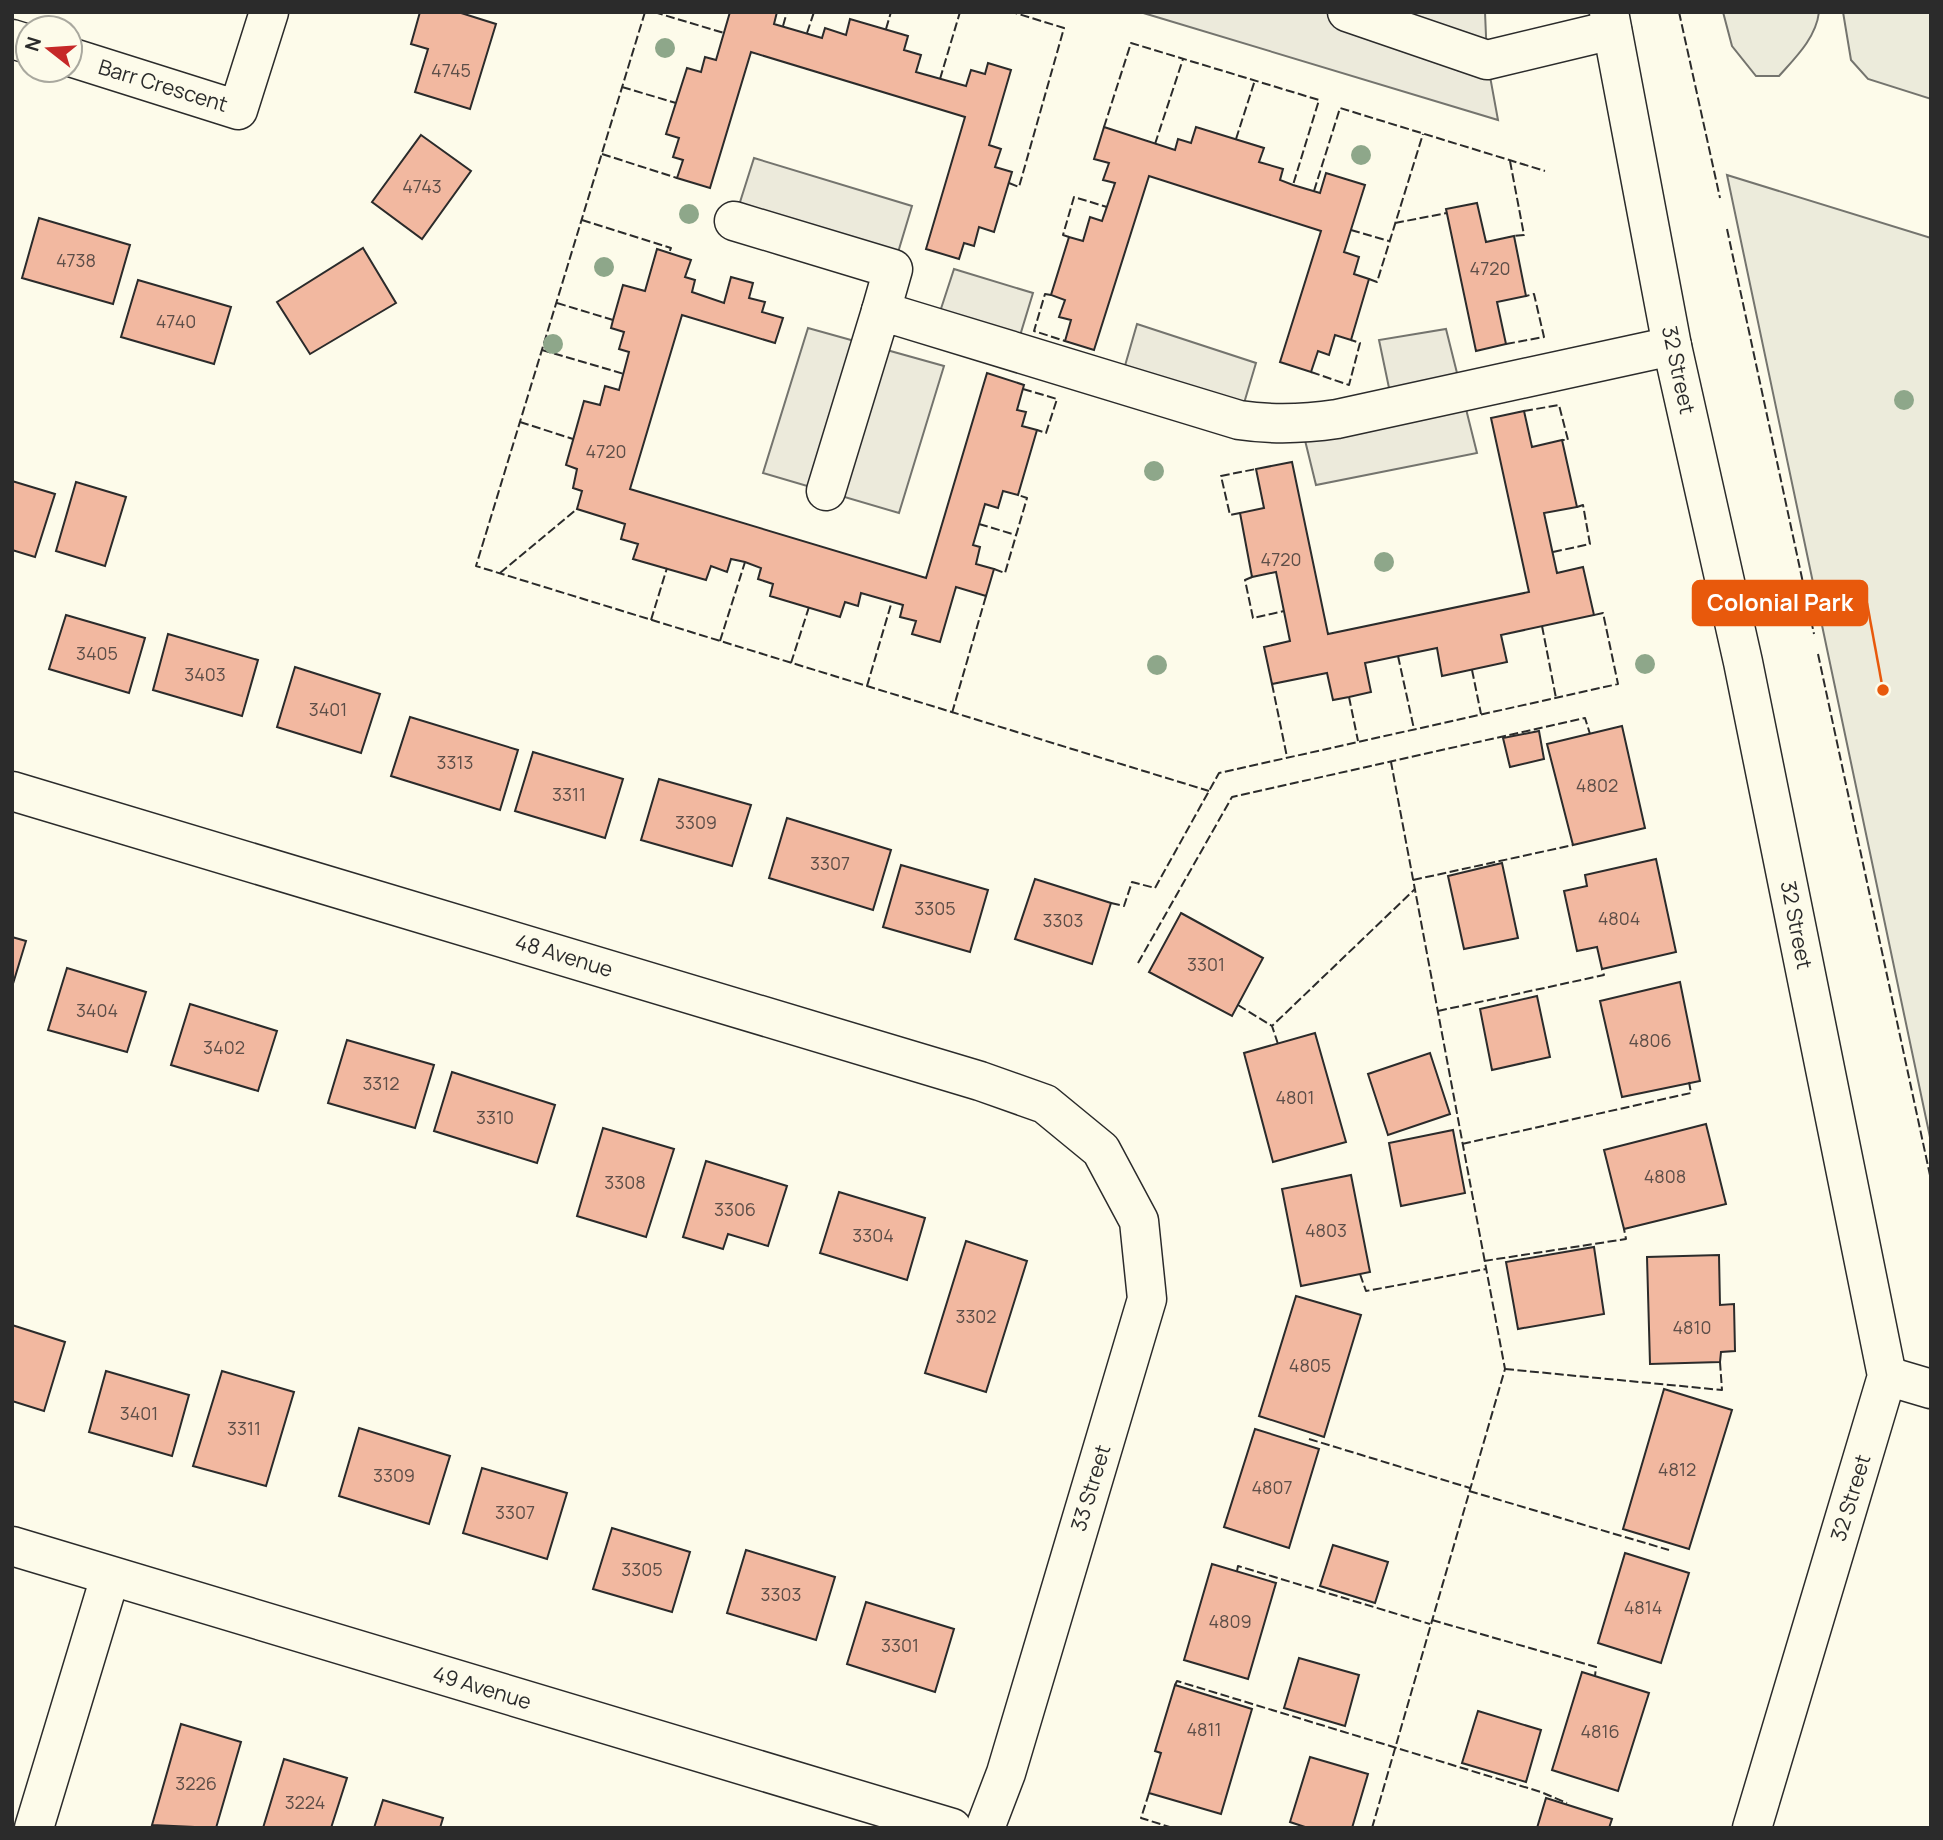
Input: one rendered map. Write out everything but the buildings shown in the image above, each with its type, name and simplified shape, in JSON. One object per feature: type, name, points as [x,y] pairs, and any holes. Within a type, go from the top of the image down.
[{"type":"street","name":"Barr Crescent","points":[[84,61],[238,110],[269,12]]},
{"type":"street","points":[[1347,12],[1488,60],[1610,21]]},
{"type":"street","name":"32 Street","points":[[1610,21],[1672,346],[1743,662],[1887,1376],[1752,1828]]},
{"type":"street","points":[[734,221],[893,269],[826,491]]},
{"type":"street","points":[[881,311],[1239,419],[1266,424],[1301,424],[1336,419],[1672,346]]},
{"type":"street","name":"48 Avenue","points":[[12,791],[980,1081],[1045,1104],[1101,1150]]},
{"type":"street","name":"33 Street","points":[[985,1828],[1006,1773],[1147,1299],[1139,1221],[1101,1150]]},
{"type":"street","points":[[1887,1376],[1931,1389]]},
{"type":"street","name":"49 Avenue","points":[[12,1546],[952,1828]]},
{"type":"street","points":[[34,1828],[110,1577]]},
{"type":"shaded area","points":[[1140,12],[1485,12],[1487,60],[1498,120]]},
{"type":"shaded area","points":[[1723,12],[1819,12],[1809,39],[1779,76],[1756,76],[1732,46]]},
{"type":"shaded area","points":[[1843,12],[1931,12],[1931,99],[1868,79],[1851,60]]},
{"type":"shaded area","points":[[754,158],[912,206],[893,269],[734,221]]},
{"type":"shaded area","points":[[1727,175],[1931,238],[1931,1142]]},
{"type":"shaded area","points":[[954,269],[1033,293],[1015,352],[935,327]]},
{"type":"shaded area","points":[[1137,324],[1256,363],[1239,420],[1120,383]]},
{"type":"shaded area","points":[[808,328],[944,366],[899,513],[763,473]]},
{"type":"shaded area","points":[[1446,329],[1477,453],[1316,485],[1301,424],[1393,407],[1379,340]]},
{"type":"fence","points":[[645,12],[476,566],[1209,791]]},
{"type":"fence","points":[[654,12],[724,33]]},
{"type":"fence","points":[[783,26],[787,12]]},
{"type":"fence","points":[[807,33],[814,12]]},
{"type":"fence","points":[[886,29],[891,12]]},
{"type":"fence","points":[[940,79],[960,12]]},
{"type":"fence","points":[[1009,183],[1019,187],[1064,28],[1012,12]]},
{"type":"fence","points":[[1679,12],[1720,198]]},
{"type":"fence","points":[[1104,127],[1131,43],[1319,100],[1293,185]]},
{"type":"fence","points":[[1155,144],[1183,59]]},
{"type":"fence","points":[[1236,139],[1255,80]]},
{"type":"fence","points":[[622,87],[676,103]]},
{"type":"fence","points":[[1314,191],[1340,108],[1545,171]]},
{"type":"fence","points":[[1369,279],[1377,282],[1423,134]]},
{"type":"fence","points":[[602,154],[677,178]]},
{"type":"fence","points":[[1510,161],[1524,235],[1514,236]]},
{"type":"fence","points":[[1069,237],[1063,235],[1074,197],[1107,207]]},
{"type":"fence","points":[[1395,223],[1447,213]]},
{"type":"fence","points":[[582,220],[671,248],[669,253]]},
{"type":"fence","points":[[1727,229],[1814,634]]},
{"type":"fence","points":[[1351,230],[1389,241]]},
{"type":"fence","points":[[1051,295],[1045,294],[1034,331],[1065,341]]},
{"type":"fence","points":[[1506,344],[1544,337],[1534,294],[1526,296]]},
{"type":"fence","points":[[557,303],[613,320]]},
{"type":"fence","points":[[1311,372],[1349,385],[1360,343],[1351,340]]},
{"type":"fence","points":[[542,350],[624,374]]},
{"type":"fence","points":[[1023,389],[1057,399],[1046,433],[1037,430]]},
{"type":"fence","points":[[1524,411],[1559,405],[1568,440],[1562,440]]},
{"type":"fence","points":[[520,422],[573,439]]},
{"type":"fence","points":[[1240,513],[1230,515],[1221,476],[1256,469]]},
{"type":"fence","points":[[994,569],[1005,573],[1027,498],[1018,495]]},
{"type":"fence","points":[[1553,552],[1590,544],[1583,505],[1577,507]]},
{"type":"fence","points":[[500,573],[577,509]]},
{"type":"fence","points":[[979,524],[1016,535]]},
{"type":"fence","points":[[720,641],[745,562]]},
{"type":"fence","points":[[651,620],[667,568]]},
{"type":"fence","points":[[1252,577],[1245,580],[1253,618],[1284,611]]},
{"type":"fence","points":[[952,713],[986,596]]},
{"type":"fence","points":[[867,686],[892,601]]},
{"type":"fence","points":[[791,663],[809,607]]},
{"type":"fence","points":[[1111,903],[1124,906],[1132,882],[1155,888],[1219,773],[1618,684],[1603,613],[1594,615]]},
{"type":"fence","points":[[1542,626],[1556,698]]},
{"type":"fence","points":[[1818,654],[1931,1180]]},
{"type":"fence","points":[[1398,656],[1414,729]]},
{"type":"fence","points":[[1472,670],[1481,714]]},
{"type":"fence","points":[[1272,684],[1287,757]]},
{"type":"fence","points":[[1349,697],[1358,741]]},
{"type":"fence","points":[[1138,963],[1232,797],[1585,718],[1590,734]]},
{"type":"fence","points":[[1372,1828],[1505,1369],[1391,762]]},
{"type":"fence","points":[[1413,880],[1573,845]]},
{"type":"fence","points":[[1278,1044],[1272,1026],[1415,889]]},
{"type":"fence","points":[[1438,1011],[1604,975],[1602,969]]},
{"type":"fence","points":[[1238,1005],[1272,1026]]},
{"type":"fence","points":[[1462,1144],[1691,1093],[1689,1082]]},
{"type":"fence","points":[[1484,1261],[1626,1239],[1624,1229]]},
{"type":"fence","points":[[1360,1274],[1366,1291],[1486,1269]]},
{"type":"fence","points":[[1505,1369],[1722,1390],[1720,1362]]},
{"type":"fence","points":[[1309,1439],[1470,1488]]},
{"type":"fence","points":[[1469,1491],[1669,1550]]},
{"type":"fence","points":[[1237,1571],[1238,1566],[1430,1624]]},
{"type":"fence","points":[[1432,1620],[1596,1667],[1595,1676]]},
{"type":"fence","points":[[1175,1685],[1177,1681],[1541,1792],[1567,1803]]},
{"type":"fence","points":[[1149,1793],[1141,1818],[1173,1828]]},
{"type":"place","name":"Colonial Park","points":[[1883,690]]}]
